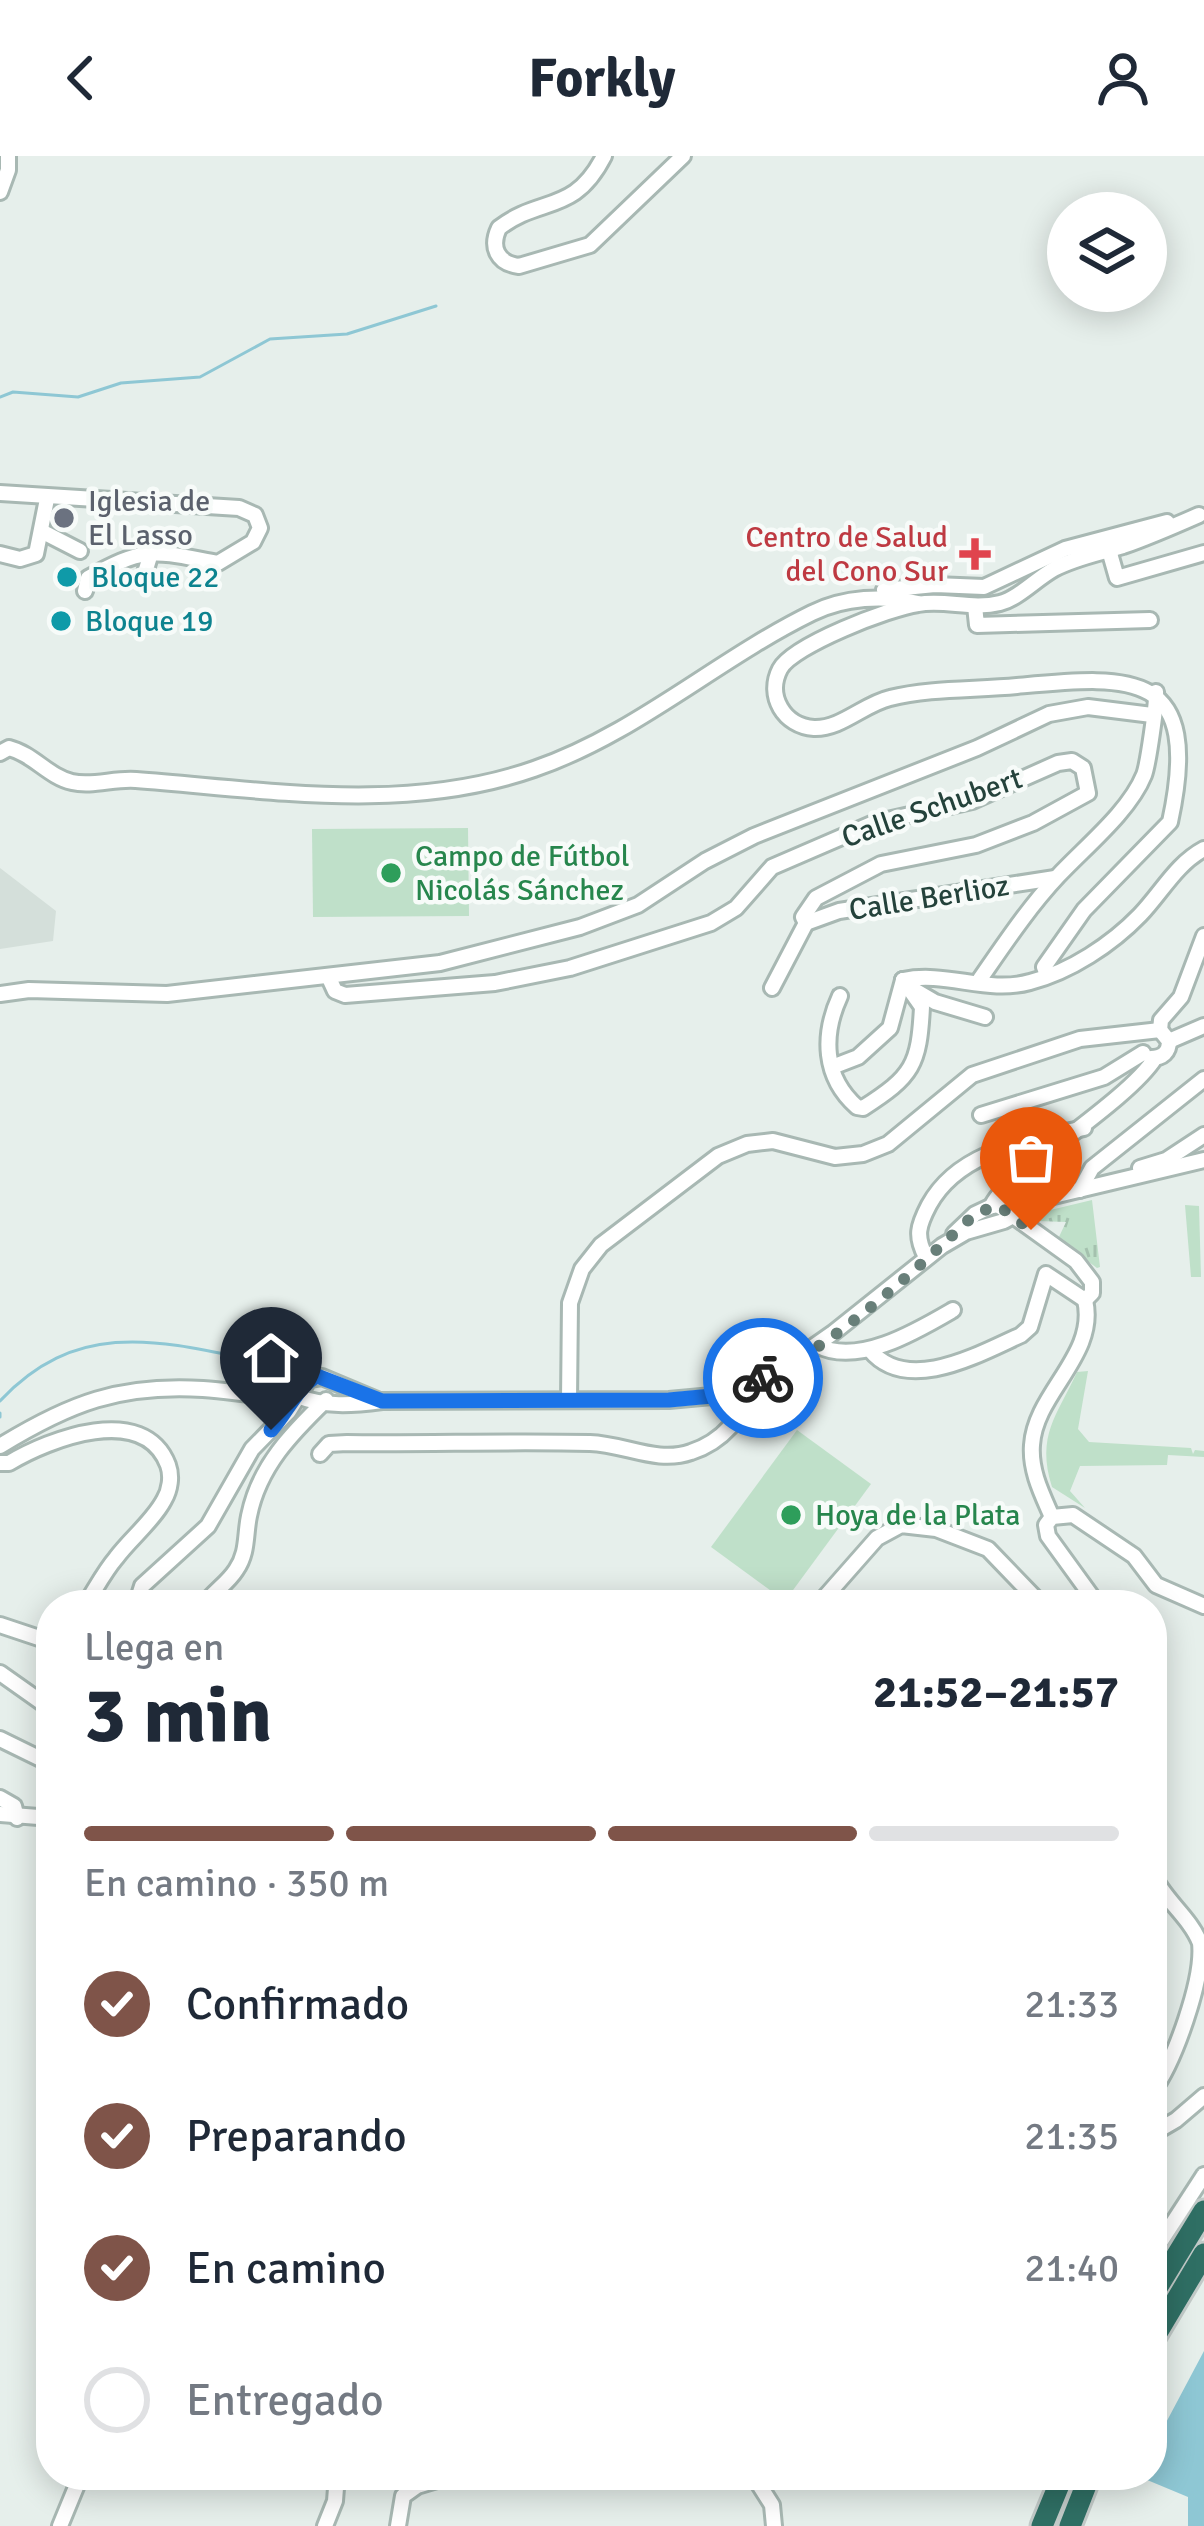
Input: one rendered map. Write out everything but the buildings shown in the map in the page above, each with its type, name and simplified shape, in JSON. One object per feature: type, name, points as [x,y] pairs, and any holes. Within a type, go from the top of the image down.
[{"type":"highway","points":[[1167,2271],[1204,2211]]},
{"type":"highway","points":[[1167,2316],[1204,2254]]},
{"type":"highway","points":[[1042,2526],[1058,2490]]},
{"type":"highway","points":[[1070,2526],[1084,2490]]},
{"type":"street","points":[[0,192],[8,156]]},
{"type":"street","points":[[604,156],[590,180],[559,204],[508,220],[499,228],[493,241],[496,254],[507,265],[519,266],[590,245],[683,156]]},
{"type":"street","points":[[0,494],[239,508],[255,515],[260,528],[253,542],[218,563],[152,550],[88,578],[85,591]]},
{"type":"street","points":[[0,554],[20,559],[36,554],[47,499]]},
{"type":"street","points":[[900,598],[974,606],[1004,602],[1056,568],[1201,514]]},
{"type":"street","points":[[0,753],[9,748],[27,753],[68,782],[84,784],[128,779],[346,797],[460,788],[532,770],[595,744],[814,612],[866,593],[919,586],[984,587],[1065,549],[1201,514]]},
{"type":"street","points":[[43,532],[80,551]]},
{"type":"street","points":[[143,579],[152,550]]},
{"type":"street","points":[[1109,550],[1117,578],[1204,554]]},
{"type":"street","points":[[840,604],[900,598],[919,586]]},
{"type":"street","points":[[855,626],[878,603]]},
{"type":"street","points":[[918,603],[800,651],[781,666],[774,686],[777,706],[792,721],[814,728],[836,724],[894,697],[1106,678],[1173,693],[1186,706]]},
{"type":"street","points":[[974,606],[977,625],[1150,620]]},
{"type":"street","points":[[978,982],[1055,878],[1108,825],[1144,775],[1156,692]]},
{"type":"street","points":[[0,994],[187,991],[440,963],[580,927],[638,905],[754,836],[977,748],[1048,714],[1088,707],[1152,715]]},
{"type":"street","name":"Calle Schubert","points":[[329,978],[335,991],[346,995],[495,983],[570,968],[711,923],[736,908],[772,866],[874,823],[972,801],[1058,763],[1072,761],[1083,768],[1088,793],[1033,823],[976,845],[881,864],[816,898],[803,916],[806,923]]},
{"type":"street","points":[[1048,975],[1044,968],[1048,956],[1064,934],[1170,822],[1194,763]]},
{"type":"street","points":[[903,980],[927,975],[992,988],[1033,982],[1107,945],[1141,914],[1187,858],[1204,849]]},
{"type":"street","name":"Calle Berlioz","points":[[772,988],[806,923],[839,911],[1055,878]]},
{"type":"street","points":[[980,1115],[1164,1054],[1162,1020],[1181,997],[1204,936]]},
{"type":"street","points":[[832,1067],[858,1057],[890,1028],[903,980]]},
{"type":"street","points":[[903,980],[934,1002],[986,1017]]},
{"type":"street","points":[[840,996],[827,1028],[832,1067],[836,1084],[856,1107],[863,1108],[916,1062],[922,1007],[903,980]]},
{"type":"street","points":[[568,1400],[570,1303],[582,1269],[601,1245],[718,1156],[747,1144],[773,1141],[835,1156],[863,1154],[888,1144],[972,1075],[1080,1040],[1125,1032],[1164,1035],[1204,1026]]},
{"type":"street","points":[[229,1392],[309,1393],[341,1406],[382,1401],[669,1400],[712,1396],[746,1385],[780,1370],[817,1345],[926,1257],[979,1221],[995,1205],[1001,1190],[1084,1128],[1145,1073],[1149,1056],[1140,1041],[1144,1034]]},
{"type":"street","points":[[1086,1189],[1092,1168],[1204,1079]]},
{"type":"street","points":[[926,1257],[917,1240],[919,1225],[935,1194],[954,1173],[979,1157],[1084,1128]]},
{"type":"street","points":[[1086,1189],[1112,1174],[1166,1160],[1204,1135]]},
{"type":"street","points":[[995,1205],[1045,1198],[1204,1160]]},
{"type":"street","points":[[1172,1170],[1204,1169]]},
{"type":"street","points":[[979,1221],[1022,1211],[1045,1198]]},
{"type":"street","points":[[995,1205],[1022,1211]]},
{"type":"street","points":[[1022,1211],[1031,1230],[1087,1272],[1093,1282],[1085,1300]]},
{"type":"street","points":[[870,1351],[896,1370],[921,1372],[1002,1343],[1030,1327],[1046,1274],[1085,1300],[1088,1323],[1034,1432],[1031,1448],[1052,1517]]},
{"type":"street","points":[[817,1345],[829,1351],[870,1351],[953,1310]]},
{"type":"street","points":[[0,1446],[95,1397],[138,1388],[329,1396],[329,1383],[382,1401]]},
{"type":"street","points":[[320,1454],[329,1444],[347,1443],[597,1443],[666,1458],[692,1452],[731,1426],[747,1401],[746,1385]]},
{"type":"street","points":[[141,1590],[208,1526],[252,1449],[309,1393]]},
{"type":"street","points":[[218,1590],[237,1569],[246,1549],[256,1495],[273,1457],[300,1422],[309,1393]]},
{"type":"street","points":[[0,1463],[73,1436],[116,1430],[144,1438],[164,1454],[171,1474],[165,1499],[94,1590]]},
{"type":"street","points":[[1087,1590],[1048,1536],[1046,1525],[1052,1517],[1073,1515],[1123,1547],[1163,1590]]},
{"type":"street","points":[[831,1590],[877,1538],[901,1525],[917,1525],[988,1549],[1028,1590]]},
{"type":"street","points":[[1167,1592],[1204,1599]]},
{"type":"street","points":[[0,1624],[36,1637]]},
{"type":"street","points":[[0,1673],[36,1698]]},
{"type":"street","points":[[0,1739],[36,1757]]},
{"type":"street","points":[[0,1798],[14,1806],[17,1818]]},
{"type":"street","points":[[0,1814],[36,1818]]},
{"type":"street","points":[[1167,1896],[1202,1950],[1198,1994],[1167,2070]]},
{"type":"street","points":[[1167,2125],[1204,2096]]},
{"type":"street","points":[[1167,2232],[1204,2175]]},
{"type":"street","points":[[60,2526],[75,2490]]},
{"type":"street","points":[[325,2526],[336,2490]]},
{"type":"street","points":[[398,2526],[403,2496],[411,2490]]},
{"type":"street","points":[[762,2490],[772,2505],[774,2526]]},
{"type":"shaded area","points":[[0,868],[56,911],[53,941],[0,949]]},
{"type":"green space","name":"Campo de Fútbol Nicolás Sánchez","points":[[468,828],[469,916],[313,917],[312,829]]},
{"type":"green space","points":[[1092,1200],[1097,1268],[1058,1239],[1066,1222],[1037,1221],[1042,1212]]},
{"type":"green space","points":[[1185,1205],[1199,1206],[1201,1277],[1191,1277]]},
{"type":"green space","points":[[1088,1371],[1078,1429],[1089,1442],[1191,1448],[1193,1454],[1204,1451],[1204,1457],[1168,1455],[1167,1465],[1080,1466],[1070,1491],[1085,1508],[1052,1487],[1046,1453],[1051,1427],[1077,1372]]},
{"type":"green space","name":"Hoya de la Plata","points":[[797,1430],[871,1484],[793,1590],[770,1590],[711,1547]]},
{"type":"water","points":[[1204,2351],[1204,2526],[1188,2526],[1188,2497],[1167,2488],[1167,2421]]},
{"type":"waterway","points":[[0,397],[13,392],[78,397],[121,383],[200,377],[270,339],[347,334],[436,306]]},
{"type":"waterway","points":[[0,1401],[28,1375],[87,1347],[148,1342],[248,1359]]},
{"type":"way so far","points":[[763,1378],[801,1358],[900,1281],[975,1214],[998,1205],[1031,1230]]},
{"type":"place","name":"Iglesia de El Lasso","points":[[64,518]]},
{"type":"place","name":"Centro de Salud del Cono Sur","points":[[975,554]]},
{"type":"place","name":"Bloque 22","points":[[67,577]]},
{"type":"place","name":"Bloque 19","points":[[61,621]]},
{"type":"place","name":"Campo de Fútbol Nicolás Sánchez","points":[[391,873]]},
{"type":"place","name":"Hoya de la Plata","points":[[791,1515]]},
{"type":"route","points":[[271,1430],[307,1382],[317,1376],[382,1401],[669,1400],[712,1396],[763,1378]]}]
